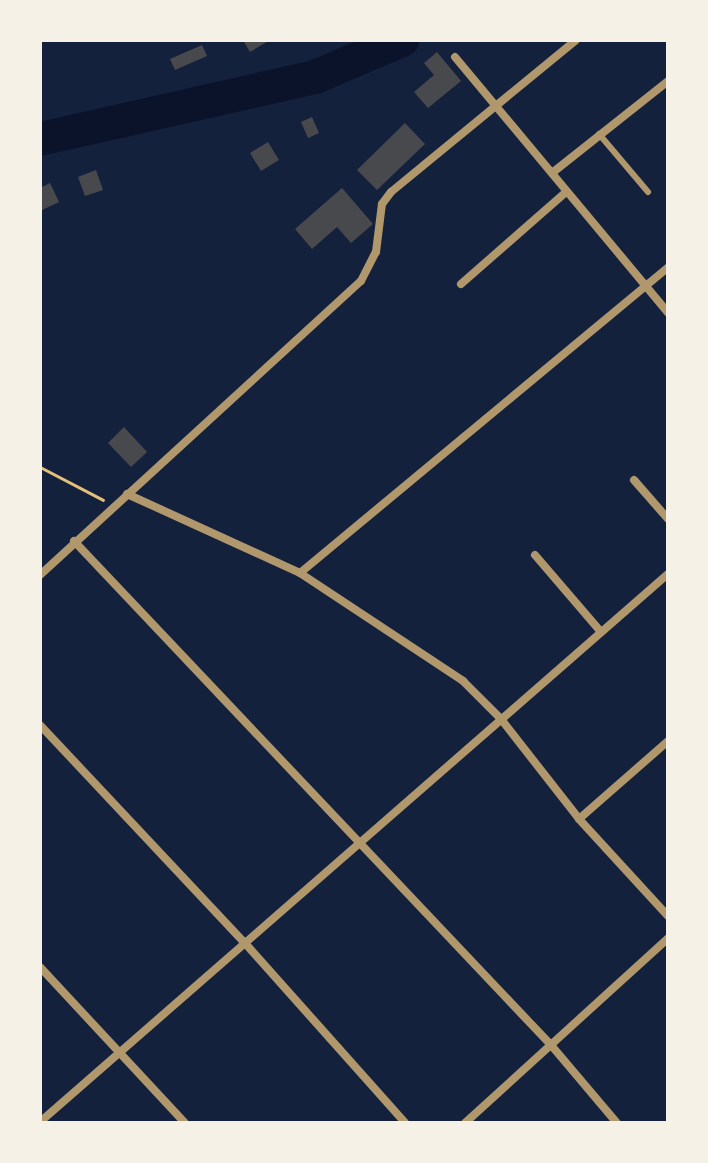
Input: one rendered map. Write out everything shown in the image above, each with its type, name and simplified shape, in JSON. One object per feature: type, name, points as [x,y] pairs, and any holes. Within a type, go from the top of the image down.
[{"type":"street","points":[[40,575],[361,281],[376,252],[382,204],[495,105],[576,40]]},
{"type":"street","points":[[455,57],[668,313]]},
{"type":"street","points":[[552,173],[668,81]]},
{"type":"street","points":[[461,284],[566,192]]},
{"type":"street","points":[[300,573],[668,267]]},
{"type":"street","points":[[634,480],[668,519]]},
{"type":"street","points":[[127,494],[300,573],[463,681],[501,719],[579,819],[668,916]]},
{"type":"street","points":[[74,541],[551,1045],[617,1123]]},
{"type":"street","points":[[535,555],[601,632]]},
{"type":"street","points":[[40,1122],[358,841],[668,574]]},
{"type":"street","points":[[40,725],[244,942],[405,1123]]},
{"type":"street","points":[[579,819],[668,741]]},
{"type":"street","points":[[465,1123],[668,938]]},
{"type":"street","points":[[40,967],[185,1123]]},
{"type":"lane","points":[[599,134],[648,192]]},
{"type":"path","points":[[40,467],[113,506]]},
{"type":"building","points":[[243,40],[270,40],[250,52]]},
{"type":"building","points":[[202,45],[207,56],[175,70],[170,59]]},
{"type":"building","points":[[437,52],[461,81],[428,108],[414,92],[434,75],[424,63]]},
{"type":"building","points":[[312,117],[319,133],[308,138],[301,122]]},
{"type":"building","points":[[405,123],[425,144],[377,190],[357,170]]},
{"type":"building","points":[[268,142],[279,160],[261,171],[250,153]]},
{"type":"building","points":[[96,170],[103,190],[85,196],[78,177]]},
{"type":"building","points":[[50,183],[59,202],[40,211],[40,188]]},
{"type":"building","points":[[342,188],[373,224],[351,243],[337,227],[312,249],[295,229]]},
{"type":"building","points":[[124,427],[147,452],[131,467],[108,443]]},
{"type":"waterway","points":[[40,139],[315,77],[402,40]]}]
